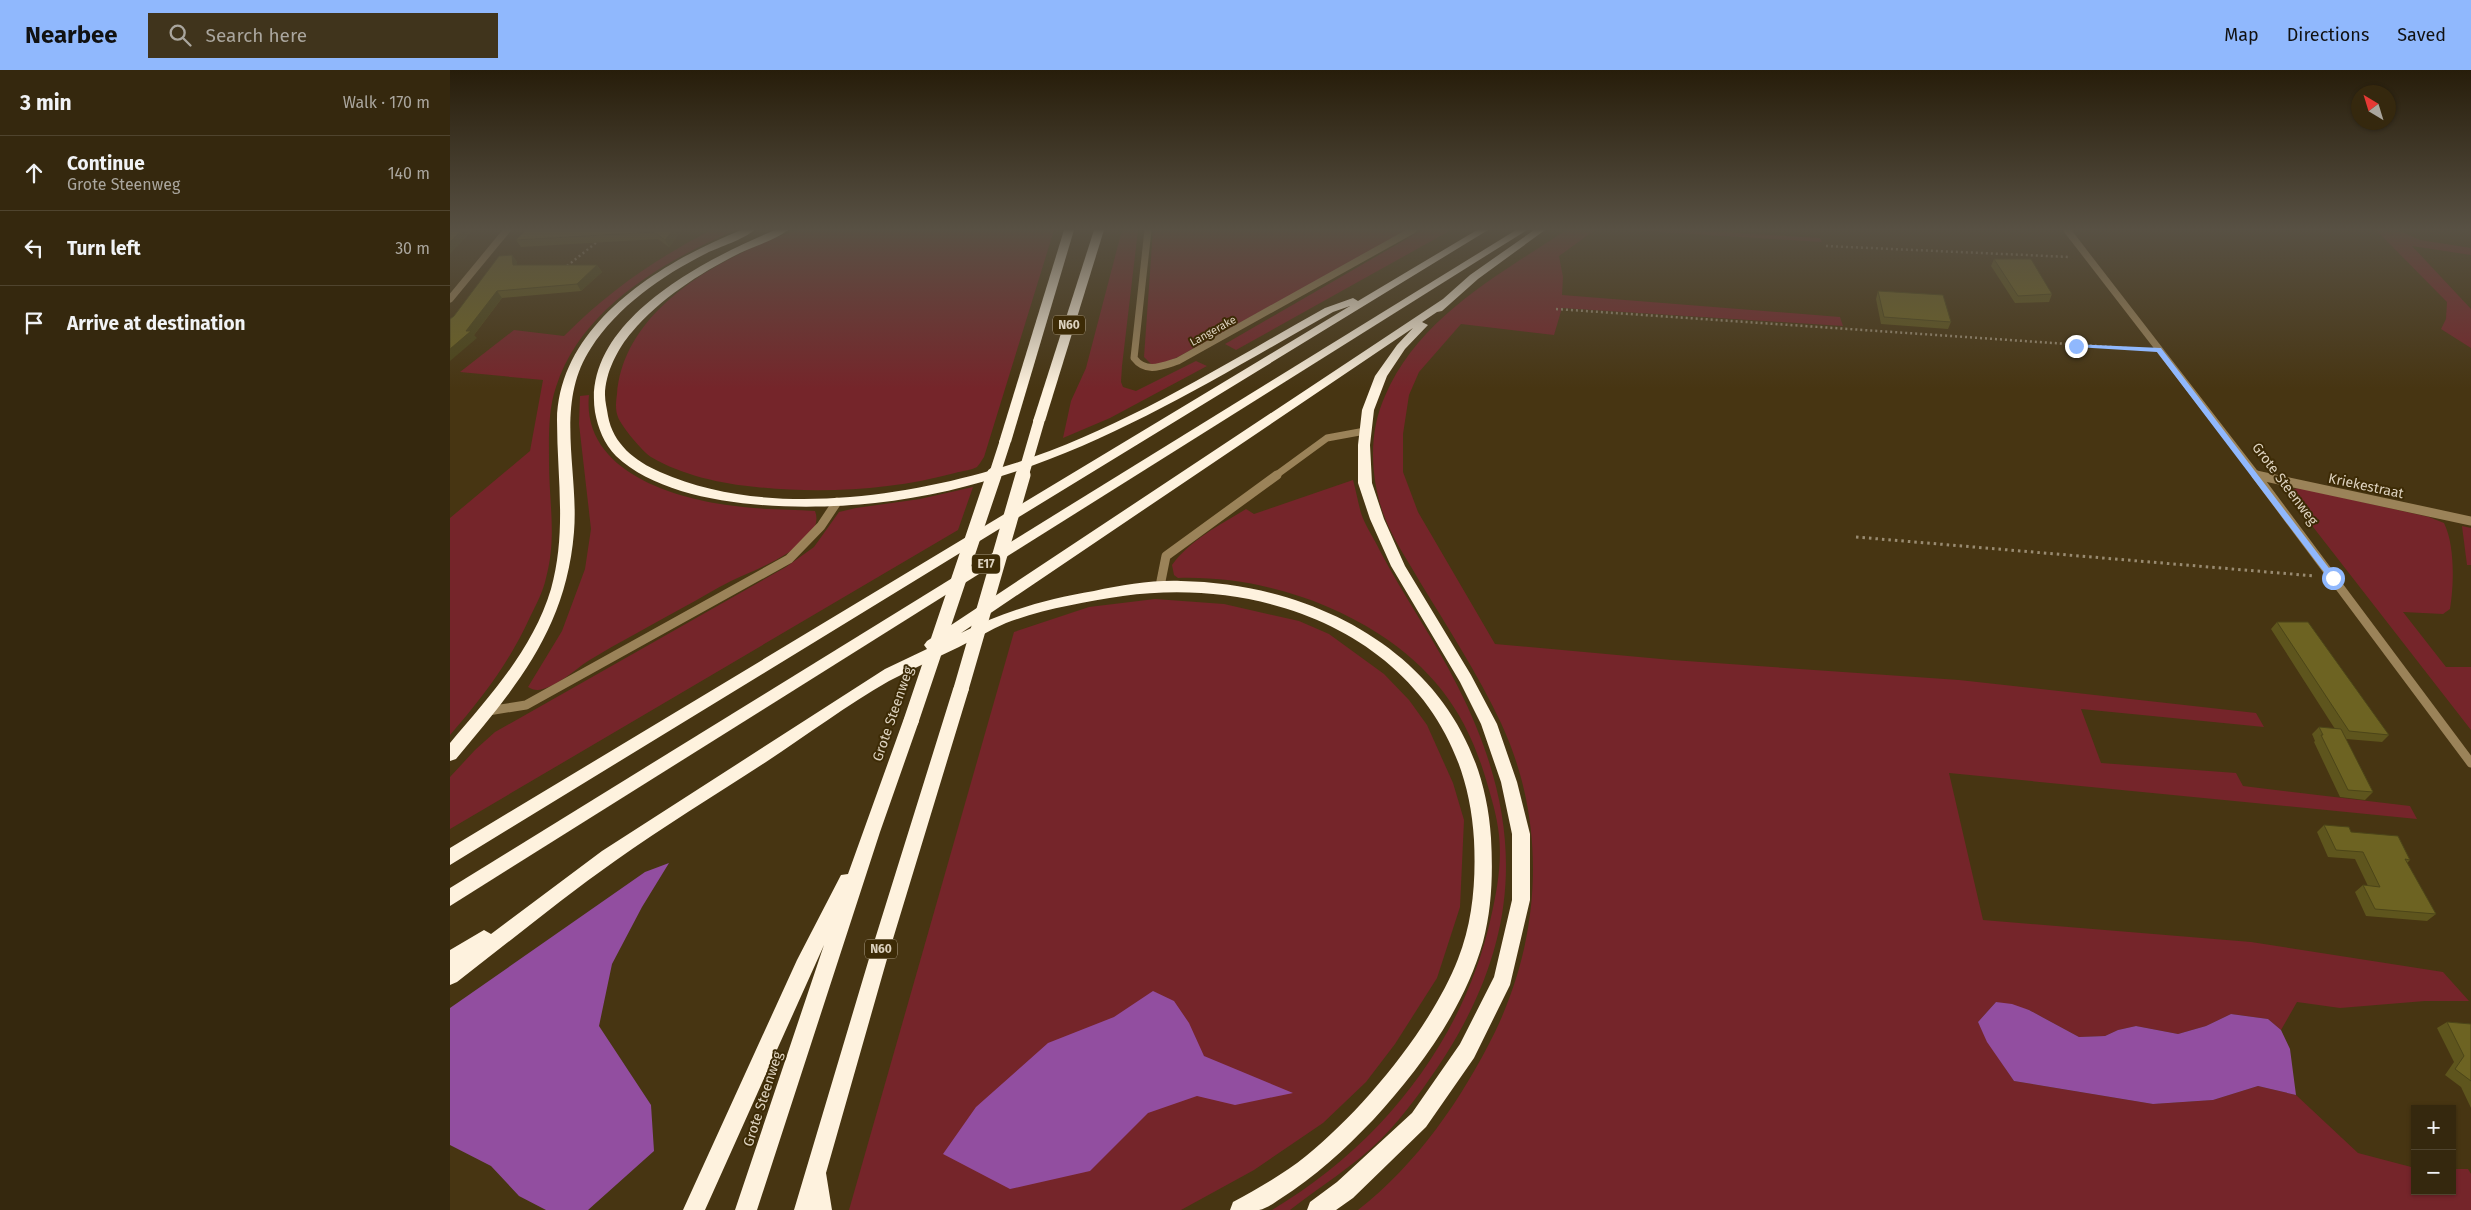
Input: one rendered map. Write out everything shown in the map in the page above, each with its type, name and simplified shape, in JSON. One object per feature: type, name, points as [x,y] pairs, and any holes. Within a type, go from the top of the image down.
[{"type":"highway","points":[[450,754],[488,712],[517,673],[540,633],[558,589],[567,544],[568,499],[564,407],[572,375],[580,356],[609,318],[652,283]]},
{"type":"highway","points":[[678,283],[645,310],[614,349],[605,368],[601,386],[599,409],[604,431],[616,448],[634,465],[657,477],[713,494],[790,503],[837,502],[889,497],[945,488],[1010,469],[1063,450],[1136,418],[1329,310],[1385,290]]},
{"type":"highway","name":"Grote Steenweg","points":[[746,1210],[871,832],[911,721],[1005,442],[1053,283]]},
{"type":"highway","name":"N60","points":[[804,1210],[817,1172],[880,952],[961,689],[1039,421],[1082,283]]},
{"type":"highway","name":"E17","points":[[450,858],[1396,283]]},
{"type":"highway","name":"E17","points":[[450,898],[1437,283]]},
{"type":"highway","points":[[450,961],[882,678],[1444,302],[1467,283]]},
{"type":"highway","points":[[1318,1210],[1345,1190],[1419,1120],[1466,1051],[1503,979],[1521,900],[1522,834],[1509,782],[1489,724],[1466,679],[1398,566],[1376,519],[1365,483],[1365,431],[1368,410],[1381,376],[1401,347],[1444,302]]},
{"type":"highway","points":[[882,678],[1006,617],[1086,598],[1160,586],[1217,589],[1266,597],[1311,610],[1354,630],[1399,661],[1433,696],[1458,738],[1476,785],[1485,842],[1483,897],[1466,964],[1434,1028],[1377,1103],[1311,1166],[1241,1210]]},
{"type":"highway","points":[[694,1210],[804,966],[871,832]]},
{"type":"highway","points":[[450,976],[608,856]]},
{"type":"highway","points":[[817,1172],[821,1210]]},
{"type":"street","points":[[450,299],[463,283]]},
{"type":"street","name":"Langerake","points":[[1142,283],[1134,358],[1138,365],[1153,369],[1178,361],[1318,283]]},
{"type":"street","name":"Grote Steenweg","points":[[2107,283],[2256,475],[2471,763]]},
{"type":"street","points":[[1160,586],[1166,556],[1327,438],[1365,431]]},
{"type":"street","name":"Kriekestraat","points":[[2256,475],[2471,522]]},
{"type":"street","points":[[488,712],[526,704],[789,559],[821,526],[837,502]]},
{"type":"path","points":[[1556,309],[2159,350]]},
{"type":"path","points":[[1856,537],[2333,578]]},
{"type":"shaded area","points":[[625,283],[638,283],[605,311],[585,333],[568,359],[553,396],[549,433],[552,534],[545,583],[522,634],[504,665],[450,735],[450,518],[530,451],[543,380],[460,372],[514,330],[564,336]]},
{"type":"shaded area","points":[[690,283],[1038,283],[984,457],[977,467],[931,479],[881,487],[831,490],[781,489],[729,484],[688,474],[651,457],[628,432],[620,421],[616,408],[624,363],[638,335],[658,311]]},
{"type":"shaded area","points":[[1108,283],[1132,283],[1122,366],[1121,382],[1123,387],[1136,391],[1196,361],[1207,366],[1110,418],[1063,438],[1071,401],[1086,368]]},
{"type":"shaded area","points":[[1149,283],[1312,283],[1178,357],[1162,364],[1151,364],[1144,357]]},
{"type":"shaded area","points":[[1330,283],[1356,283],[1236,350],[1225,344]]},
{"type":"shaded area","points":[[1485,283],[1563,283],[1562,295],[1840,317],[1843,326],[1562,308],[1554,335],[1461,324],[1419,372],[1409,395],[1403,434],[1403,472],[1418,512],[1495,644],[1672,660],[1959,680],[2256,713],[2264,727],[2081,709],[2101,763],[2236,773],[2243,786],[2410,806],[2417,819],[1949,773],[1983,920],[2251,942],[2443,972],[2469,1001],[2425,1001],[2340,1008],[2297,1002],[2281,1030],[2268,1019],[2231,1014],[2206,1026],[2178,1034],[2136,1026],[2118,1030],[2105,1036],[2079,1037],[2029,1010],[1996,1002],[1978,1022],[1988,1042],[2014,1081],[2153,1104],[2213,1100],[2258,1086],[2296,1095],[2358,1153],[2411,1167],[2411,1195],[2456,1195],[2456,1169],[2468,1169],[2471,1174],[2471,1210],[1358,1210],[1400,1172],[1419,1151],[1453,1106],[1468,1082],[1495,1032],[1511,995],[1530,917],[1533,878],[1532,838],[1526,799],[1516,761],[1501,723],[1473,669],[1389,529],[1375,482],[1373,467],[1374,438],[1376,423],[1385,396],[1400,368],[1418,343],[1440,321]]},
{"type":"shaded area","points":[[2428,283],[2447,283],[2471,309],[2471,348],[2441,329],[2446,319],[2447,302]]},
{"type":"shaded area","points":[[589,395],[591,422],[601,445],[618,464],[639,478],[664,490],[718,504],[752,508],[815,511],[816,523],[810,534],[785,555],[725,584],[624,640],[588,661],[555,684],[535,690],[528,687],[562,631],[585,569],[591,529],[579,424],[580,396]]},
{"type":"shaded area","points":[[1353,480],[1365,523],[1449,670],[1480,735],[1495,782],[1504,828],[1506,874],[1501,919],[1490,964],[1471,1010],[1445,1056],[1423,1089],[1389,1130],[1359,1158],[1290,1210],[1272,1210],[1311,1184],[1348,1155],[1382,1122],[1412,1086],[1438,1047],[1461,1006],[1478,963],[1491,917],[1498,877],[1500,845],[1498,827],[1491,796],[1476,751],[1457,711],[1431,677],[1416,662],[1379,634],[1357,621],[1308,599],[1257,585],[1204,578],[1178,578],[1174,575],[1172,565],[1179,556],[1196,541],[1246,509],[1254,514]]},
{"type":"shaded area","points":[[973,487],[958,530],[450,829],[450,777],[495,732],[786,567],[814,547],[839,512],[920,499]]},
{"type":"shaded area","points":[[2299,488],[2429,517],[2444,523],[2448,532],[2453,565],[2450,609],[2443,614],[2403,612],[2446,667],[2471,667],[2471,730],[2289,496],[2289,490]]},
{"type":"shaded area","points":[[2462,526],[2471,528],[2471,565],[2467,565]]},
{"type":"shaded area","points":[[1155,599],[1224,604],[1299,621],[1329,634],[1384,674],[1409,700],[1427,725],[1453,783],[1464,820],[1460,907],[1437,978],[1395,1044],[1366,1082],[1323,1123],[1254,1170],[1181,1210],[849,1210],[1014,632],[1089,607]]},
{"type":"shaded area","points":[[669,863],[642,907],[612,964],[599,1026],[651,1105],[654,1151],[588,1210],[546,1210],[519,1196],[491,1166],[450,1145],[450,1008],[645,872]]},
{"type":"shaded area","points":[[1153,991],[1174,1001],[1189,1023],[1204,1056],[1293,1093],[1235,1105],[1197,1096],[1148,1113],[1090,1171],[1010,1189],[943,1154],[976,1107],[1048,1043],[1114,1017]]},
{"type":"shaded area","points":[[1996,1002],[2012,1004],[2029,1010],[2079,1037],[2105,1036],[2118,1030],[2136,1026],[2178,1034],[2206,1026],[2231,1014],[2268,1019],[2281,1030],[2290,1049],[2296,1095],[2258,1086],[2213,1100],[2153,1104],[2014,1081],[1987,1042],[1978,1022]]},
{"type":"building","points":[[479,283],[578,283],[497,291],[466,331],[471,331],[450,349],[450,319]]},
{"type":"building","points":[[2010,283],[2046,283],[2052,294],[2018,296]]},
{"type":"building","points":[[1878,291],[1943,295],[1951,322],[1884,317]]},
{"type":"building","points":[[2277,622],[2308,622],[2389,735],[2349,731]]},
{"type":"building","points":[[2319,727],[2341,729],[2373,792],[2348,790],[2321,735],[2323,735]]},
{"type":"building","points":[[2324,825],[2349,827],[2351,832],[2398,836],[2410,860],[2405,859],[2436,914],[2375,909],[2363,885],[2380,887],[2363,852],[2336,850]]},
{"type":"building","points":[[2447,1022],[2471,1024],[2471,1081],[2455,1069],[2464,1056]]},
{"type":"route","points":[[2076,346],[2159,350],[2333,578]]}]
